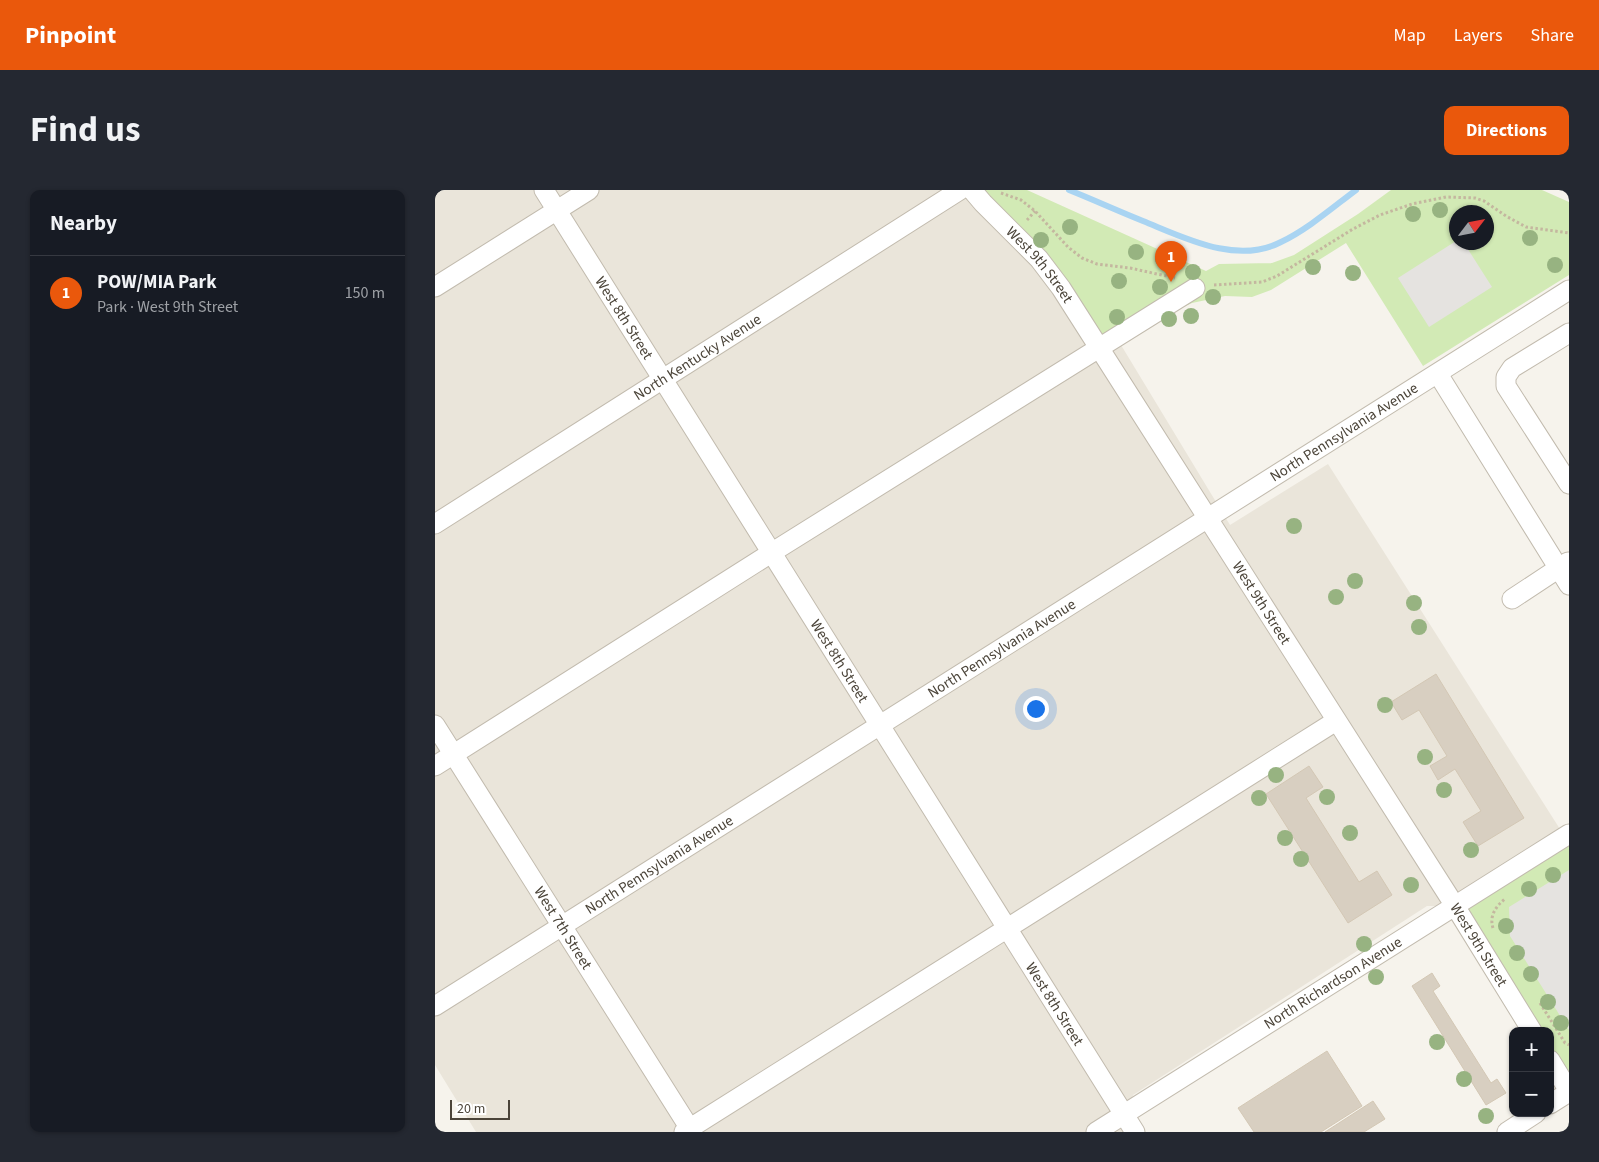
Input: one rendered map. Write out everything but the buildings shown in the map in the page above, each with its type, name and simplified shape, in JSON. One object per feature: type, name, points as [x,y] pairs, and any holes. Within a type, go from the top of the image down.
[{"type":"street","name":"West 8th Street","points":[[544,190],[1135,1132]]},
{"type":"street","points":[[435,287],[589,190]]},
{"type":"street","name":"North Kentucky Avenue","points":[[435,524],[961,190]]},
{"type":"street","name":"West 9th Street","points":[[972,190],[1039,259],[1061,288],[1455,906],[1530,1027]]},
{"type":"street","points":[[435,766],[1195,288]]},
{"type":"street","name":"North Pennsylvania Avenue","points":[[435,1006],[1208,520],[1569,290]]},
{"type":"street","points":[[1569,333],[1512,368],[1506,377],[1507,386],[1569,484]]},
{"type":"street","points":[[1438,374],[1564,565],[1569,585]]},
{"type":"street","points":[[1512,600],[1564,565]]},
{"type":"street","points":[[689,1131],[1336,721]]},
{"type":"street","name":"West 7th Street","points":[[435,725],[689,1131]]},
{"type":"street","name":"North Richardson Avenue","points":[[1096,1132],[1569,834]]},
{"type":"street","points":[[1554,1067],[1569,1092],[1554,1101]]},
{"type":"street","points":[[1507,1132],[1530,1117]]},
{"type":"path","points":[[995,192],[1021,200],[1035,211],[1068,247],[1082,258],[1097,264],[1177,278],[1195,288],[1262,282],[1277,276],[1353,229],[1380,215],[1412,204],[1447,197],[1458,196],[1484,201],[1506,216],[1526,226],[1569,232]]},
{"type":"path","points":[[1494,930],[1491,922],[1493,915],[1503,901],[1511,896]]},
{"type":"path","points":[[1536,997],[1565,1043],[1569,1045]]},
{"type":"shaded area","points":[[435,190],[972,190],[1105,356],[1121,345],[1230,525],[1328,464],[1565,837],[1455,906],[1427,906],[1133,1095],[1123,1132],[476,1132],[435,1065]]},
{"type":"shaded area","points":[[1449,245],[1449,250],[1468,250],[1492,287],[1429,327],[1398,278]]},
{"type":"shaded area","points":[[1569,870],[1569,1030],[1510,936],[1509,907]]},
{"type":"green space","points":[[972,190],[1027,190],[1206,271],[1219,264],[1272,263],[1294,255],[1358,214],[1391,190],[1542,190],[1569,202],[1569,275],[1423,366],[1346,243],[1271,290],[1252,297],[1225,296],[1192,303],[1160,318],[1104,356],[1061,288]]},
{"type":"green space","points":[[1569,834],[1569,1091],[1554,1067],[1554,1027],[1530,1027],[1455,906]]},
{"type":"waterway","points":[[1069,190],[1176,235],[1211,246],[1247,251],[1264,248],[1291,237],[1320,218],[1356,190]]},
{"type":"place","name":"POW/MIA Park","points":[[1171,282]]}]
